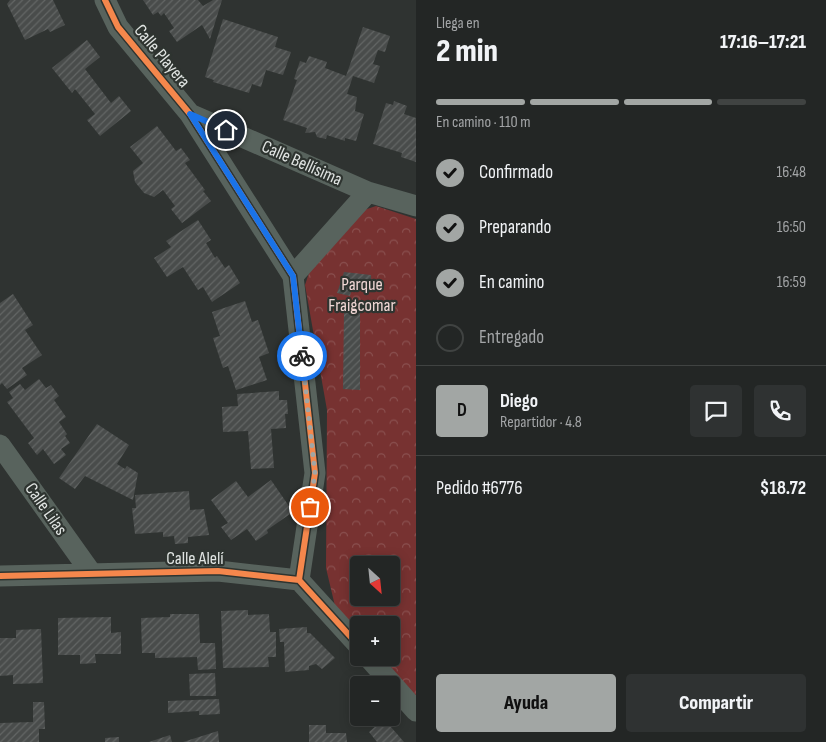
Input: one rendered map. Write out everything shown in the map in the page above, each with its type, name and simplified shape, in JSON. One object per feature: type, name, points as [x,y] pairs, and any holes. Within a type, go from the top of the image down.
[{"type":"street","name":"Calle Playera","points":[[106,0],[118,27],[190,114],[293,276],[315,473],[299,580]]},
{"type":"street","name":"Calle Bellísima","points":[[190,114],[368,192],[416,206]]},
{"type":"street","points":[[293,276],[368,192]]},
{"type":"street","name":"Calle Lilas","points":[[0,444],[92,574]]},
{"type":"street","name":"Calle Alelí","points":[[0,576],[218,571],[299,580]]},
{"type":"street","points":[[299,580],[350,636]]},
{"type":"street","points":[[376,666],[416,710]]},
{"type":"green space","name":"Parque Fraigcomar","points":[[376,206],[416,219],[416,698],[400,680],[400,676],[396,676],[387,666],[400,666],[400,616],[350,616],[350,623],[335,606],[326,568],[327,410],[305,285],[310,270],[364,210]]},
{"type":"building","points":[[10,0],[53,0],[65,25],[50,32],[48,29],[25,40],[7,4]]},
{"type":"building","points":[[143,0],[198,0],[203,6],[213,0],[222,0],[210,39],[202,25],[177,42],[169,31],[174,28],[164,13],[161,16],[158,12],[153,15]]},
{"type":"building","points":[[223,19],[278,37],[275,47],[291,52],[283,75],[266,70],[261,87],[252,84],[249,93],[213,82],[214,80],[205,77]]},
{"type":"building","points":[[363,27],[390,36],[385,52],[378,50],[373,64],[380,66],[374,83],[353,76],[347,94],[357,97],[355,111],[364,114],[356,141],[345,138],[345,141],[327,135],[326,139],[317,137],[315,132],[305,133],[307,128],[283,120],[297,80],[294,79],[300,61],[306,63],[309,56],[327,62],[325,68],[346,76]]},
{"type":"building","points":[[87,40],[100,57],[85,69],[111,103],[119,96],[131,111],[100,136],[87,120],[95,114],[75,89],[72,93],[52,68]]},
{"type":"building","points":[[394,101],[407,106],[404,114],[416,118],[416,162],[401,157],[402,153],[373,144],[386,103],[393,105]]},
{"type":"building","points":[[157,126],[176,151],[181,148],[190,160],[185,163],[211,201],[182,223],[171,209],[175,206],[163,190],[154,197],[144,193],[135,182],[133,171],[143,163],[130,147]]},
{"type":"building","points":[[198,220],[211,240],[206,243],[215,258],[217,256],[225,268],[229,265],[240,283],[212,302],[203,287],[198,290],[183,267],[167,277],[154,258],[171,247],[166,241]]},
{"type":"building","points":[[344,272],[371,275],[372,292],[352,288],[350,296],[337,293]]},
{"type":"building","points":[[13,294],[33,325],[25,330],[42,355],[22,368],[27,375],[7,389],[2,383],[0,385],[0,303]]},
{"type":"building","points":[[245,301],[252,322],[258,320],[269,353],[259,357],[267,380],[236,390],[228,366],[223,368],[213,338],[220,336],[212,312]]},
{"type":"building","points":[[344,311],[360,312],[360,390],[343,389]]},
{"type":"building","points":[[39,379],[46,388],[51,385],[59,396],[54,400],[66,417],[59,422],[67,434],[65,436],[70,443],[61,449],[66,455],[54,464],[43,449],[37,455],[28,443],[34,438],[7,402],[13,398],[9,392],[20,384],[25,390]]},
{"type":"building","points":[[279,391],[279,400],[287,400],[288,414],[285,414],[286,428],[271,429],[274,468],[251,469],[248,431],[223,432],[222,407],[238,406],[237,394]]},
{"type":"building","points":[[97,424],[129,445],[117,464],[125,469],[127,466],[138,473],[133,500],[85,476],[75,489],[59,478]]},
{"type":"building","points":[[271,480],[293,512],[267,530],[268,533],[256,541],[247,529],[231,540],[221,527],[228,523],[211,500],[236,481],[248,497]]},
{"type":"building","points":[[189,491],[190,510],[204,509],[209,535],[188,537],[188,543],[175,544],[174,536],[163,537],[163,532],[135,534],[132,508],[136,508],[135,495]]},
{"type":"building","points":[[248,610],[248,615],[269,614],[270,632],[276,632],[276,657],[268,657],[269,667],[223,668],[221,611]]},
{"type":"building","points":[[170,614],[199,614],[200,643],[215,643],[216,669],[198,670],[197,657],[155,658],[155,653],[142,653],[141,618],[170,617]]},
{"type":"building","points":[[111,617],[111,633],[121,632],[121,654],[95,654],[96,663],[80,664],[80,655],[58,655],[58,618]]},
{"type":"building","points":[[307,627],[307,633],[310,633],[335,658],[322,669],[316,664],[309,666],[309,670],[285,672],[284,642],[280,642],[279,629]]},
{"type":"building","points":[[41,629],[43,683],[13,684],[13,675],[0,676],[0,638],[16,638],[16,630]]},
{"type":"building","points":[[215,673],[216,696],[190,696],[189,674]]},
{"type":"building","points":[[219,699],[220,714],[199,715],[199,711],[168,713],[168,701]]},
{"type":"building","points":[[33,702],[44,702],[45,729],[39,729],[39,742],[0,742],[0,723],[33,722]]},
{"type":"building","points":[[309,725],[326,725],[326,733],[346,733],[347,742],[309,742]]},
{"type":"building","points":[[376,726],[390,726],[404,742],[377,742],[369,732]]},
{"type":"building","points":[[218,731],[219,742],[183,742]]},
{"type":"building","points":[[170,735],[172,742],[149,742]]},
{"type":"building","points":[[119,737],[119,742],[105,742],[105,738]]},
{"type":"cycle path","points":[[105,0],[118,27],[190,114],[293,276],[315,473],[299,580]]},
{"type":"cycle path","points":[[0,576],[218,571],[299,580],[350,636]]},
{"type":"way so far","points":[[302,356],[315,473],[310,507]]},
{"type":"route","points":[[226,130],[190,114],[293,276],[302,356]]}]
